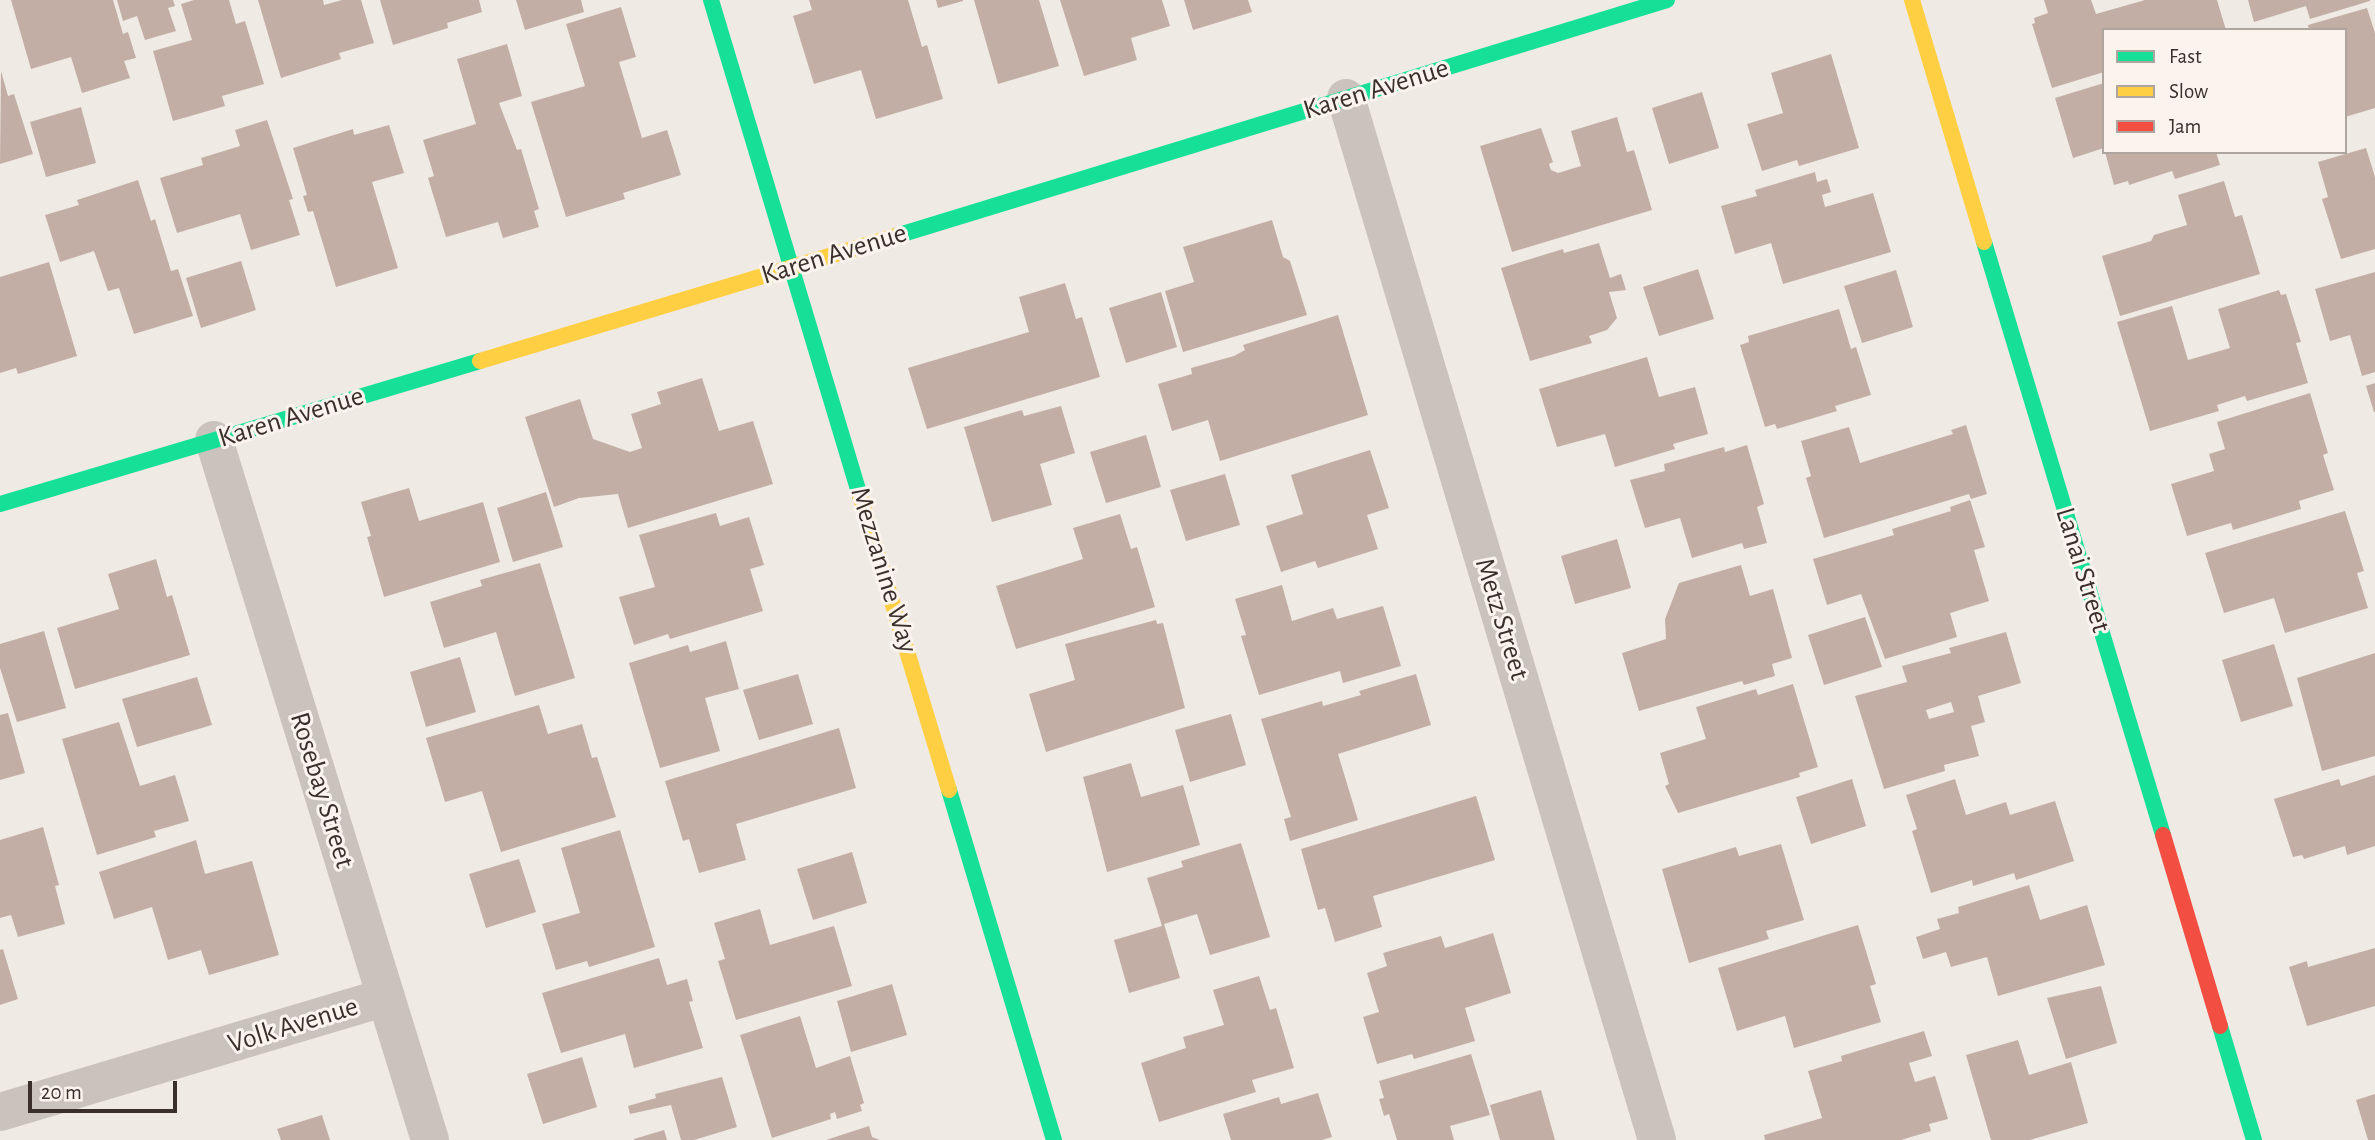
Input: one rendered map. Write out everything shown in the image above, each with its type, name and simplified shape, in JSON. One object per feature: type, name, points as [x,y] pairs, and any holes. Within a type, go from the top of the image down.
[{"type":"street","name":"Mezzanine Way","points":[[711,0],[794,267],[1054,1140]]},
{"type":"street","name":"Karen Avenue","points":[[0,503],[794,267],[1667,0]]},
{"type":"street","name":"Lanai Street","points":[[1912,0],[2254,1140]]},
{"type":"street","name":"Metz Street","points":[[1346,98],[1657,1140]]},
{"type":"street","name":"Rosebay Street","points":[[214,440],[430,1140]]},
{"type":"street","name":"Volk Avenue","points":[[0,1112],[386,997]]},
{"type":"building","points":[[11,0],[113,0],[123,34],[128,32],[136,58],[124,61],[130,78],[82,93],[71,57],[31,69]]},
{"type":"building","points":[[117,0],[173,0],[175,6],[168,8],[176,31],[145,40],[137,16],[123,21]]},
{"type":"building","points":[[194,0],[229,0],[236,24],[245,21],[264,84],[222,96],[225,106],[173,121],[153,51],[192,40],[181,4]]},
{"type":"building","points":[[258,0],[323,0],[324,5],[342,0],[361,0],[374,43],[339,53],[341,59],[281,78]]},
{"type":"building","points":[[380,0],[479,0],[482,12],[447,23],[448,28],[393,45]]},
{"type":"building","points":[[516,0],[581,0],[584,12],[525,30]]},
{"type":"building","points":[[809,0],[908,0],[922,47],[927,45],[943,99],[876,119],[861,70],[814,84],[793,16],[812,10]]},
{"type":"building","points":[[936,0],[963,0],[963,1],[938,8]]},
{"type":"building","points":[[974,0],[1039,0],[1059,66],[998,84]]},
{"type":"building","points":[[1060,0],[1162,0],[1170,26],[1131,38],[1137,60],[1084,76]]},
{"type":"building","points":[[1184,0],[1248,0],[1252,12],[1193,30]]},
{"type":"building","points":[[2044,0],[2091,0],[2096,14],[2145,0],[2217,0],[2225,28],[2102,28],[2102,73],[2052,88],[2032,24],[2035,23],[2034,18],[2048,13]]},
{"type":"building","points":[[2248,0],[2370,1],[2310,19],[2306,6],[2254,22]]},
{"type":"building","points":[[621,7],[636,57],[619,62],[642,138],[667,130],[681,175],[623,193],[625,199],[566,217],[531,102],[585,86],[566,24]]},
{"type":"building","points":[[2367,8],[2375,33],[2375,108],[2347,116],[2347,28],[2309,28],[2308,25]]},
{"type":"building","points":[[507,44],[522,96],[499,103],[517,150],[521,149],[539,209],[534,211],[539,227],[503,238],[498,222],[446,237],[428,178],[434,176],[423,140],[476,124],[457,59]]},
{"type":"building","points":[[1831,54],[1859,148],[1799,166],[1797,160],[1762,171],[1747,124],[1783,113],[1771,73]]},
{"type":"building","points":[[1,71],[8,96],[14,94],[33,154],[0,164]]},
{"type":"building","points":[[2102,84],[2102,149],[2073,158],[2055,98]]},
{"type":"building","points":[[1702,92],[1719,148],[1669,164],[1652,108]]},
{"type":"building","points":[[81,107],[96,163],[46,177],[30,122]]},
{"type":"building","points":[[1617,117],[1627,152],[1634,150],[1652,210],[1512,252],[1480,146],[1541,128],[1553,162],[1549,164],[1551,170],[1558,173],[1581,166],[1571,131]]},
{"type":"building","points":[[267,120],[293,199],[289,200],[300,235],[251,250],[240,214],[177,233],[160,178],[203,165],[201,158],[240,146],[235,130]]},
{"type":"building","points":[[389,125],[404,173],[372,182],[398,268],[336,287],[313,211],[308,212],[303,196],[307,195],[293,148],[353,129],[354,135]]},
{"type":"building","points":[[2366,148],[2375,177],[2375,249],[2341,259],[2322,199],[2328,197],[2318,162]]},
{"type":"building","points":[[2106,154],[2217,154],[2220,165],[2175,179],[2172,171],[2129,185],[2128,181],[2114,185]]},
{"type":"building","points":[[1815,172],[1817,182],[1827,179],[1831,192],[1822,195],[1825,207],[1873,193],[1891,252],[1783,284],[1771,243],[1735,254],[1721,206],[1757,196],[1755,190]]},
{"type":"building","points":[[138,180],[151,221],[155,219],[171,271],[178,269],[193,316],[134,334],[119,288],[108,291],[94,251],[60,262],[45,215],[79,205],[77,200]]},
{"type":"building","points":[[2224,181],[2235,217],[2242,215],[2260,274],[2120,316],[2102,256],[2151,241],[2154,235],[2187,225],[2178,195]]},
{"type":"building","points":[[1272,220],[1283,257],[1290,261],[1307,315],[1183,352],[1165,291],[1194,282],[1183,247]]},
{"type":"building","points":[[1599,243],[1610,278],[1621,274],[1626,290],[1609,292],[1617,318],[1607,330],[1589,336],[1592,343],[1530,361],[1501,268],[1563,249],[1564,253]]},
{"type":"building","points":[[241,261],[256,310],[201,328],[186,278]]},
{"type":"building","points":[[49,262],[77,356],[18,374],[16,368],[0,373],[0,277]]},
{"type":"building","points":[[1698,269],[1714,319],[1659,336],[1643,287]]},
{"type":"building","points":[[1896,270],[1913,327],[1862,343],[1844,286]]},
{"type":"building","points":[[2375,272],[2375,372],[2362,376],[2350,335],[2330,341],[2315,289]]},
{"type":"building","points":[[1065,283],[1076,319],[1082,317],[1100,377],[927,429],[908,368],[1029,332],[1019,297]]},
{"type":"building","points":[[2279,290],[2281,295],[2286,294],[2301,342],[2296,343],[2308,383],[2247,401],[2245,396],[2217,405],[2219,411],[2150,431],[2117,322],[2172,306],[2188,360],[2230,348],[2218,309]]},
{"type":"building","points":[[1161,292],[1177,347],[1126,363],[1109,308]]},
{"type":"building","points":[[1839,309],[1851,349],[1856,347],[1871,395],[1835,406],[1837,411],[1777,429],[1775,424],[1765,427],[1740,345],[1749,342],[1748,336]]},
{"type":"building","points":[[1338,315],[1368,415],[1220,461],[1208,420],[1172,431],[1158,384],[1192,374],[1191,368],[1234,356],[1245,350],[1243,345]]},
{"type":"building","points":[[1647,357],[1659,397],[1695,387],[1708,434],[1673,444],[1675,449],[1615,467],[1605,434],[1557,447],[1539,389]]},
{"type":"building","points":[[702,378],[719,431],[753,421],[773,484],[628,528],[618,494],[579,498],[554,507],[525,417],[580,399],[593,439],[630,452],[642,448],[631,414],[661,404],[657,392]]},
{"type":"building","points":[[2375,383],[2375,412],[2374,412],[2366,386]]},
{"type":"building","points":[[2310,393],[2328,453],[2323,455],[2334,490],[2299,501],[2301,509],[2233,530],[2231,523],[2187,536],[2171,484],[2214,471],[2209,454],[2225,449],[2217,422]]},
{"type":"building","points":[[1061,406],[1075,453],[1040,464],[1052,505],[992,522],[964,427],[1022,410],[1024,416]]},
{"type":"building","points":[[1966,425],[1987,494],[1971,499],[1969,494],[1824,538],[1806,478],[1811,476],[1801,441],[1849,427],[1860,463],[1953,434],[1951,430]]},
{"type":"building","points":[[1146,435],[1161,487],[1106,503],[1090,452]]},
{"type":"building","points":[[1747,445],[1764,504],[1757,507],[1767,543],[1744,549],[1742,543],[1692,558],[1680,518],[1645,528],[1630,480],[1665,471],[1664,464],[1724,447],[1725,452]]},
{"type":"building","points":[[1370,450],[1389,508],[1367,515],[1378,549],[1318,568],[1315,561],[1281,572],[1266,526],[1303,514],[1291,475]]},
{"type":"building","points":[[1225,474],[1240,525],[1186,541],[1170,490]]},
{"type":"building","points":[[409,488],[419,521],[483,502],[500,562],[384,597],[367,537],[371,536],[361,502]]},
{"type":"building","points":[[546,492],[563,547],[513,562],[497,508]]},
{"type":"building","points":[[1970,500],[1985,547],[1974,550],[1989,601],[1950,613],[1957,637],[1885,659],[1861,594],[1827,605],[1813,559],[1894,535],[1892,529],[1951,511],[1950,507]]},
{"type":"building","points":[[2345,511],[2364,571],[2357,573],[2368,608],[2285,633],[2274,598],[2224,613],[2205,553]]},
{"type":"building","points":[[716,513],[720,526],[749,517],[764,565],[750,569],[763,611],[670,639],[668,634],[634,645],[619,597],[655,587],[639,535]]},
{"type":"building","points":[[1120,514],[1131,549],[1137,547],[1155,607],[1016,649],[996,586],[1083,559],[1073,528]]},
{"type":"building","points":[[1617,539],[1631,588],[1575,604],[1561,556]]},
{"type":"building","points":[[156,559],[167,597],[172,595],[190,655],[75,689],[57,628],[119,609],[108,574]]},
{"type":"building","points":[[540,563],[575,678],[515,696],[496,632],[444,648],[430,602],[482,586],[480,580]]},
{"type":"building","points":[[1741,565],[1750,596],[1773,589],[1792,658],[1772,664],[1775,676],[1744,685],[1742,681],[1639,711],[1622,653],[1666,639],[1665,619],[1679,583]]},
{"type":"building","points":[[1282,585],[1292,621],[1333,608],[1337,619],[1383,606],[1401,666],[1343,683],[1340,671],[1259,695],[1241,636],[1246,635],[1235,599]]},
{"type":"building","points":[[1865,617],[1882,667],[1824,685],[1808,635]]},
{"type":"building","points":[[1156,620],[1157,624],[1163,623],[1185,708],[1046,752],[1029,694],[1075,680],[1065,644]]},
{"type":"building","points":[[44,631],[66,708],[17,722],[0,668],[0,644]]},
{"type":"building","points":[[2006,632],[2021,683],[1978,696],[1985,722],[1971,726],[1979,756],[1944,765],[1945,771],[1884,789],[1855,696],[1907,682],[1902,666],[1951,653],[1949,648]],"holes":[[[1951,702],[1954,712],[1929,719],[1926,710]]]},
{"type":"building","points":[[726,641],[739,689],[705,698],[720,751],[660,768],[629,663],[688,645],[690,652]]},
{"type":"building","points":[[2274,644],[2293,706],[2241,722],[2222,660]]},
{"type":"building","points":[[2375,653],[2375,756],[2322,771],[2297,678]]},
{"type":"building","points":[[460,657],[476,712],[426,727],[410,672]]},
{"type":"building","points":[[798,674],[813,724],[759,740],[743,690]]},
{"type":"building","points":[[1416,674],[1431,725],[1338,754],[1358,820],[1290,841],[1284,819],[1291,817],[1261,719],[1322,701],[1323,706],[1361,695],[1359,691]]},
{"type":"building","points":[[197,677],[212,725],[137,747],[122,699]]},
{"type":"building","points":[[1793,684],[1818,767],[1799,773],[1800,777],[1678,813],[1665,786],[1669,784],[1660,753],[1706,739],[1696,707],[1756,689],[1758,695]]},
{"type":"building","points":[[539,705],[548,734],[582,724],[592,758],[597,757],[616,817],[501,852],[482,791],[445,802],[426,738]]},
{"type":"building","points":[[8,713],[25,773],[0,780],[0,715]]},
{"type":"building","points":[[1231,714],[1246,765],[1190,782],[1175,730]]},
{"type":"building","points":[[119,722],[140,786],[175,775],[189,821],[154,831],[156,837],[97,855],[62,739]]},
{"type":"building","points":[[839,728],[856,788],[736,824],[746,860],[699,873],[689,839],[683,841],[665,781]]},
{"type":"building","points":[[1131,763],[1141,797],[1183,785],[1200,845],[1107,872],[1083,777]]},
{"type":"building","points":[[2375,775],[2375,846],[2347,855],[2345,846],[2304,859],[2302,855],[2293,857],[2274,799],[2339,779],[2341,786]]},
{"type":"building","points":[[1852,779],[1866,826],[1811,844],[1796,797]]},
{"type":"building","points":[[1955,779],[1966,815],[2006,802],[2010,815],[2055,801],[2074,861],[2016,880],[2014,873],[1973,886],[1972,880],[1931,893],[1912,831],[1917,829],[1906,795]]},
{"type":"building","points":[[1476,796],[1495,860],[1373,896],[1382,927],[1335,942],[1325,908],[1318,910],[1301,849]]},
{"type":"building","points":[[43,827],[59,885],[55,886],[65,924],[18,937],[11,915],[0,918],[0,840]]},
{"type":"building","points":[[620,830],[655,947],[589,967],[587,961],[556,970],[542,924],[580,913],[561,848]]},
{"type":"building","points":[[196,840],[205,874],[252,861],[279,955],[209,975],[201,950],[168,960],[152,907],[114,919],[99,872]]},
{"type":"building","points":[[1241,843],[1270,937],[1210,955],[1197,914],[1164,924],[1180,978],[1129,993],[1114,940],[1162,926],[1147,878],[1183,867],[1181,861]]},
{"type":"building","points":[[1781,844],[1804,920],[1766,931],[1769,939],[1689,963],[1662,869],[1736,847],[1739,856]]},
{"type":"building","points":[[852,852],[867,903],[813,920],[797,869]]},
{"type":"building","points":[[519,859],[536,912],[486,928],[469,874]]},
{"type":"building","points":[[2029,885],[2040,920],[2087,905],[2105,965],[1998,996],[1987,957],[1951,967],[1946,952],[1923,959],[1916,937],[1940,929],[1937,919],[1959,913],[1958,907]]},
{"type":"building","points":[[760,909],[770,945],[834,926],[852,986],[736,1020],[718,961],[725,959],[714,923]]},
{"type":"building","points":[[1858,925],[1876,984],[1870,986],[1881,1022],[1794,1048],[1785,1016],[1737,1031],[1718,968]]},
{"type":"building","points":[[1493,933],[1511,993],[1465,1008],[1475,1041],[1414,1059],[1412,1054],[1377,1064],[1363,1017],[1379,1012],[1367,973],[1387,966],[1383,953],[1441,936],[1445,948]]},
{"type":"building","points":[[2375,948],[2375,1006],[2307,1026],[2289,967],[2307,961],[2308,967]]},
{"type":"building","points":[[3,949],[18,999],[0,1005],[0,950]]},
{"type":"building","points":[[659,958],[667,985],[687,979],[693,1001],[689,1002],[703,1048],[634,1068],[625,1034],[561,1053],[542,993]]},
{"type":"building","points":[[1259,976],[1270,1010],[1276,1008],[1294,1068],[1252,1080],[1256,1092],[1159,1122],[1141,1063],[1186,1048],[1183,1037],[1224,1025],[1213,990]]},
{"type":"building","points":[[892,984],[907,1035],[851,1052],[837,1001]]},
{"type":"building","points":[[2101,986],[2117,1043],[2066,1059],[2047,998]]},
{"type":"building","points":[[800,1016],[816,1068],[850,1056],[864,1103],[860,1105],[862,1111],[837,1119],[835,1112],[830,1114],[831,1119],[772,1138],[740,1035]]},
{"type":"building","points":[[1924,1031],[1932,1056],[1909,1063],[1915,1082],[1935,1076],[1948,1119],[1929,1124],[1931,1131],[1901,1140],[1765,1140],[1764,1135],[1822,1118],[1808,1071],[1842,1061],[1841,1056]]},
{"type":"building","points":[[2018,1040],[2029,1075],[2071,1062],[2088,1123],[2030,1140],[1991,1140],[1966,1055]]},
{"type":"building","points":[[1471,1054],[1490,1115],[1450,1126],[1454,1140],[1397,1140],[1389,1114],[1384,1116],[1379,1099],[1384,1098],[1379,1081]]},
{"type":"building","points":[[582,1057],[597,1107],[543,1124],[527,1074]]},
{"type":"building","points":[[722,1077],[737,1127],[694,1140],[681,1140],[671,1105],[630,1114],[628,1106],[656,1098],[655,1094]]},
{"type":"building","points":[[1541,1090],[1555,1140],[1500,1140],[1490,1105]]},
{"type":"building","points":[[1318,1093],[1332,1137],[1322,1140],[1231,1140],[1223,1114],[1279,1097],[1281,1104]]},
{"type":"building","points":[[2375,1094],[2375,1140],[2368,1140],[2356,1100]]},
{"type":"building","points":[[322,1115],[330,1140],[281,1140],[277,1129]]},
{"type":"building","points":[[869,1126],[872,1137],[880,1140],[826,1140]]},
{"type":"building","points":[[664,1130],[667,1140],[634,1140],[634,1139]]},
{"type":"traffic: fast","points":[[711,0],[860,496]]},
{"type":"traffic: fast","points":[[896,236],[1667,0]]},
{"type":"traffic: fast","points":[[1984,242],[2163,835]]},
{"type":"traffic: fast","points":[[0,504],[480,361]]},
{"type":"traffic: fast","points":[[949,790],[1054,1140]]},
{"type":"traffic: fast","points":[[2220,1026],[2254,1140]]},
{"type":"traffic: slow","points":[[1912,0],[1984,242]]},
{"type":"traffic: slow","points":[[480,361],[896,236]]},
{"type":"traffic: slow","points":[[860,496],[949,790]]},
{"type":"traffic: jam","points":[[2163,835],[2220,1026]]}]
